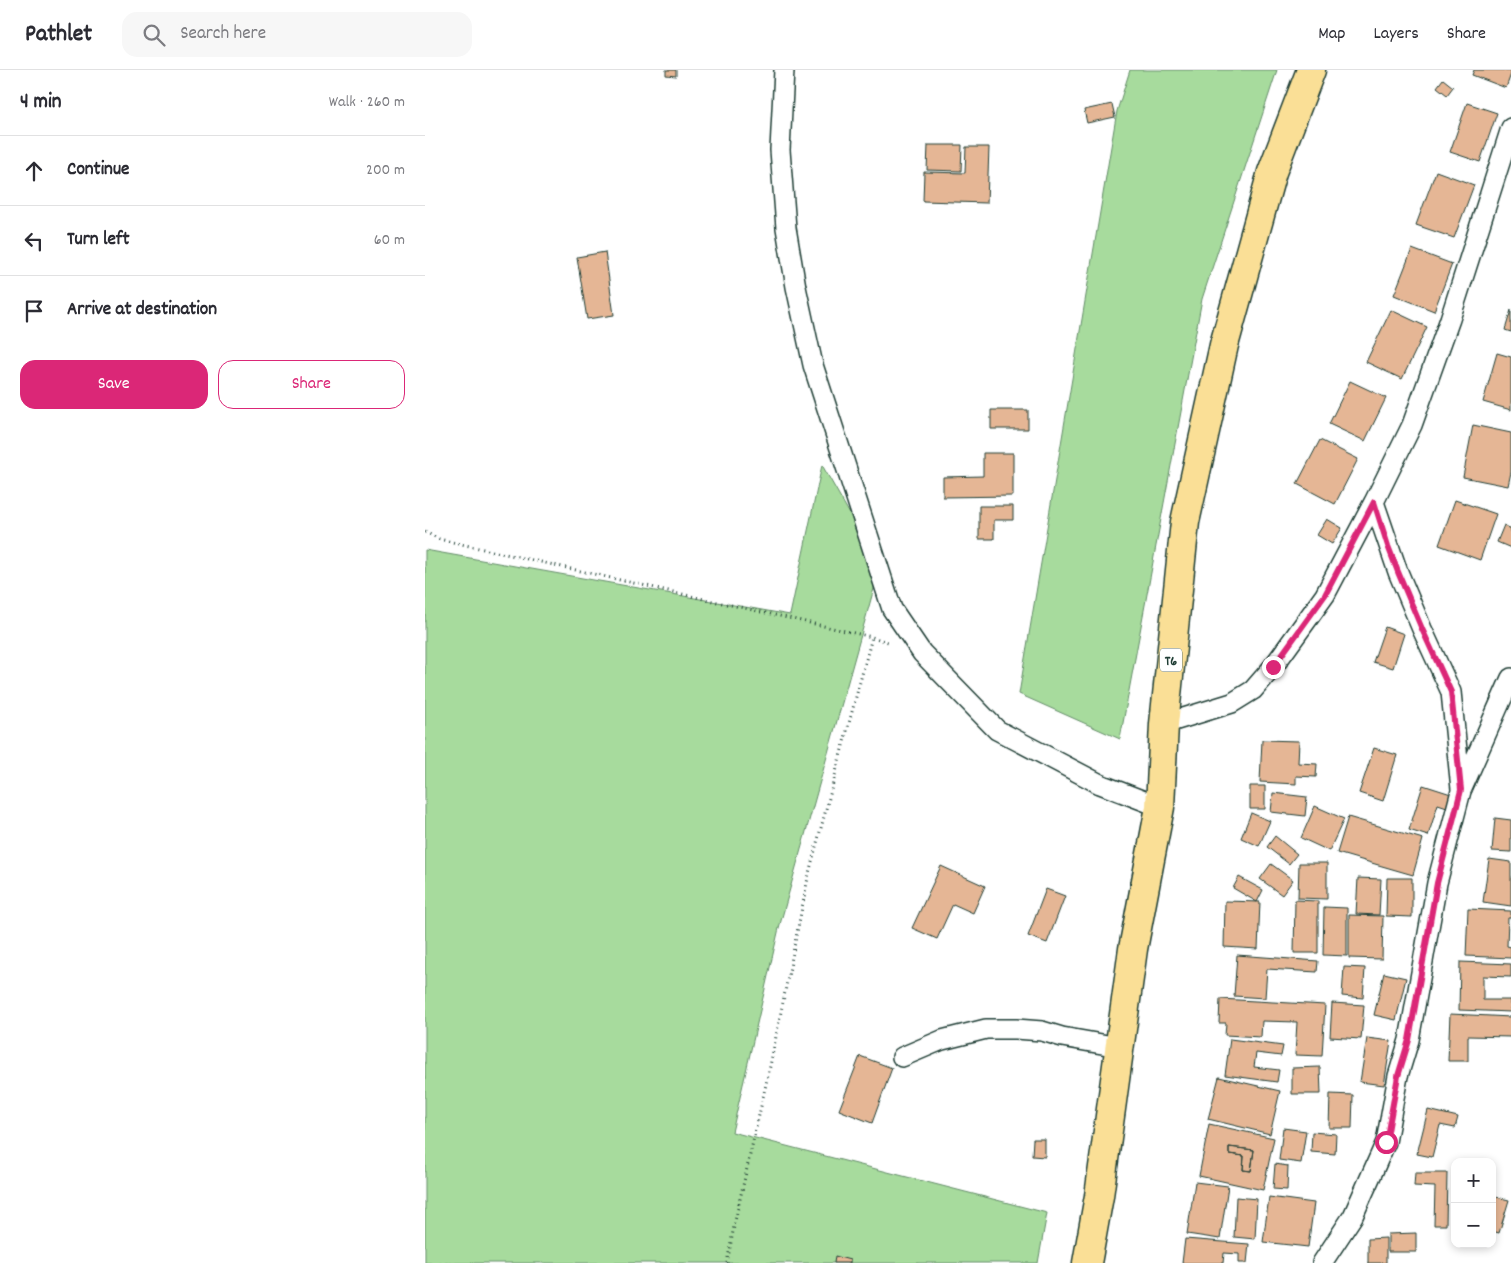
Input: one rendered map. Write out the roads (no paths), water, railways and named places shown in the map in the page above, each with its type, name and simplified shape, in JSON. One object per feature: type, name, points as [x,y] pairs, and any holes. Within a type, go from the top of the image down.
[{"type":"highway","name":"T6","points":[[1087,1263],[1099,1196],[1133,948],[1160,807],[1164,724],[1185,522],[1217,372],[1272,172],[1311,70]]},
{"type":"street","points":[[784,70],[780,150],[785,228],[813,365],[892,609],[922,653],[997,730],[1100,784],[1160,807]]},
{"type":"street","points":[[1164,724],[1232,703],[1253,690],[1273,667],[1325,595],[1374,502],[1415,416],[1450,319],[1511,128]]},
{"type":"street","points":[[1374,502],[1398,572],[1451,692],[1461,790]]},
{"type":"street","points":[[1322,1263],[1353,1216],[1386,1142],[1398,1076],[1409,1040],[1437,883],[1461,790],[1511,678]]},
{"type":"street","points":[[902,1057],[942,1040],[986,1029],[1042,1031],[1062,1037],[1119,1046]]}]
